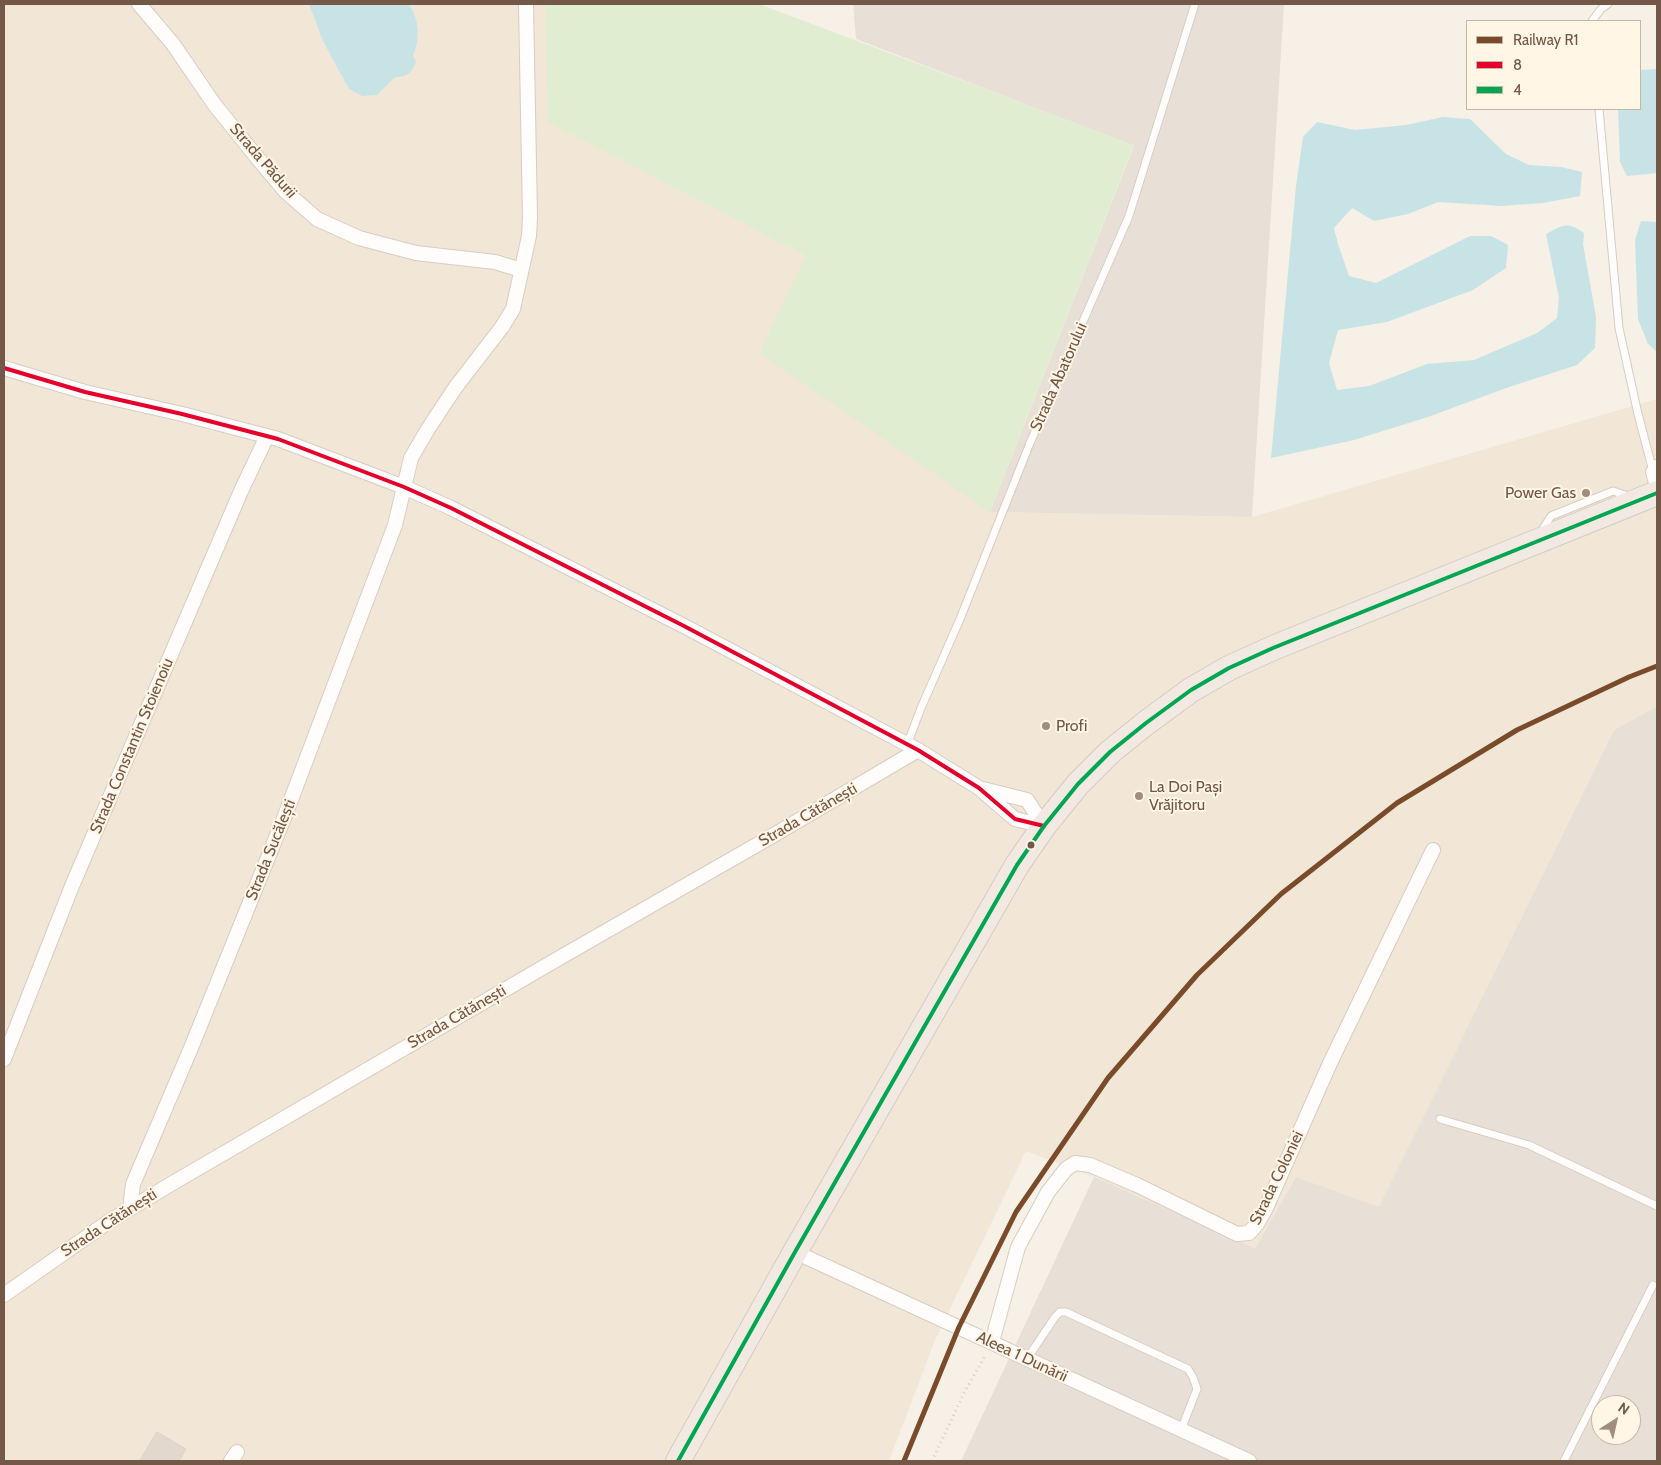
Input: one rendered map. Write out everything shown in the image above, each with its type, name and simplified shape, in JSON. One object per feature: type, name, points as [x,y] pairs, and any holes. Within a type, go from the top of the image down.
[{"type":"highway","points":[[678,1461],[1012,873],[1044,826],[1078,784],[1110,752],[1146,723],[1191,690],[1230,668],[1273,648],[1534,542],[1653,483]]},
{"type":"street","name":"Strada Pădurii","points":[[139,4],[173,44],[214,104],[255,156],[286,192],[317,219],[359,238],[416,252],[494,262],[521,270]]},
{"type":"street","name":"Strada Sucălești","points":[[130,1209],[134,1184],[286,813],[395,525],[411,458],[455,388],[502,327],[513,309],[529,236],[530,218],[526,4]]},
{"type":"street","points":[[4,368],[85,392],[267,436],[323,455],[451,508],[684,626],[912,748],[979,788],[1015,818],[1044,826]]},
{"type":"street","name":"Strada Constantin Stoienoiu","points":[[4,1059],[72,886],[241,491],[267,436]]},
{"type":"street","name":"Strada Cătănești","points":[[4,1295],[130,1209],[912,748]]},
{"type":"street","points":[[979,788],[1027,800],[1044,826]]},
{"type":"street","name":"Strada Coloniei","points":[[992,1342],[1018,1247],[1048,1192],[1066,1169],[1075,1163],[1090,1165],[1137,1184],[1237,1234],[1249,1233],[1257,1224],[1288,1162],[1331,1061],[1433,850]]},
{"type":"street","name":"Aleea 1 Dunării","points":[[796,1252],[1249,1461]]},
{"type":"lane","name":"Strada Abatorului","points":[[912,748],[921,708],[960,619],[1030,443],[1129,216],[1196,4]]},
{"type":"lane","points":[[1593,20],[1601,9],[1608,4]]},
{"type":"lane","points":[[1599,110],[1619,328],[1653,483]]},
{"type":"lane","points":[[1440,1120],[1529,1145],[1657,1206]]},
{"type":"lane","points":[[1564,1461],[1653,1285]]},
{"type":"lane","points":[[1027,1359],[1055,1317],[1060,1312],[1066,1312],[1188,1369],[1197,1389],[1181,1430]]},
{"type":"path","points":[[932,1461],[965,1390],[992,1342]]},
{"type":"shaded area","points":[[4,4],[545,4],[549,122],[806,256],[990,512],[1252,517],[1657,399],[1657,706],[1614,730],[1379,1208],[1296,1177],[1255,1248],[1094,1177],[1026,1151],[935,1340],[889,1461],[4,1461]]},
{"type":"shaded area","points":[[853,4],[1284,4],[1252,517],[990,512],[1134,146],[856,39]]},
{"type":"shaded area","points":[[1657,706],[1657,1461],[961,1461],[1094,1177],[1255,1248],[1296,1177],[1379,1207],[1614,730]]},
{"type":"green space","points":[[545,4],[759,4],[1134,145],[990,512],[759,353],[806,256],[548,122]]},
{"type":"water","points":[[309,4],[409,4],[418,30],[413,56],[416,62],[412,69],[406,75],[395,77],[377,95],[362,96],[349,89],[323,41]]},
{"type":"water","points":[[1657,69],[1657,173],[1627,176],[1620,162],[1618,110],[1641,110],[1641,70]]},
{"type":"water","points":[[1443,117],[1470,119],[1506,154],[1529,165],[1561,167],[1582,172],[1580,196],[1543,203],[1501,206],[1438,202],[1408,214],[1374,221],[1352,208],[1334,228],[1338,244],[1349,276],[1376,283],[1470,236],[1491,236],[1508,245],[1506,268],[1473,290],[1387,322],[1338,330],[1329,363],[1337,390],[1369,386],[1427,364],[1474,360],[1537,333],[1557,318],[1559,298],[1546,234],[1565,226],[1573,227],[1584,233],[1583,244],[1596,317],[1595,348],[1577,365],[1509,387],[1428,417],[1354,440],[1271,458],[1296,186],[1303,137],[1317,122],[1355,130],[1406,125]]},
{"type":"water","points":[[1641,221],[1657,222],[1657,352],[1648,344],[1638,319],[1635,240]]},
{"type":"building","points":[[157,1432],[186,1449],[179,1461],[140,1461]]},
{"type":"rail line","name":"R1","points":[[904,1461],[959,1327],[1016,1212],[1108,1078],[1197,975],[1281,894],[1397,803],[1517,730],[1629,677],[1657,666]]},
{"type":"transit line","name":"8","points":[[4,368],[85,392],[182,414],[278,439],[404,487],[451,508],[684,626],[918,750],[979,788],[1015,819],[1044,826]]},
{"type":"transit line","name":"4","points":[[678,1461],[795,1252],[1017,865],[1044,826],[1078,784],[1110,752],[1191,690],[1229,668],[1273,648],[1657,493]]},
{"type":"place","name":"Power Gas","points":[[1586,493]]},
{"type":"place","name":"Profi","points":[[1046,726]]},
{"type":"place","name":"La Doi Pași Vrăjitoru","points":[[1139,796]]}]
